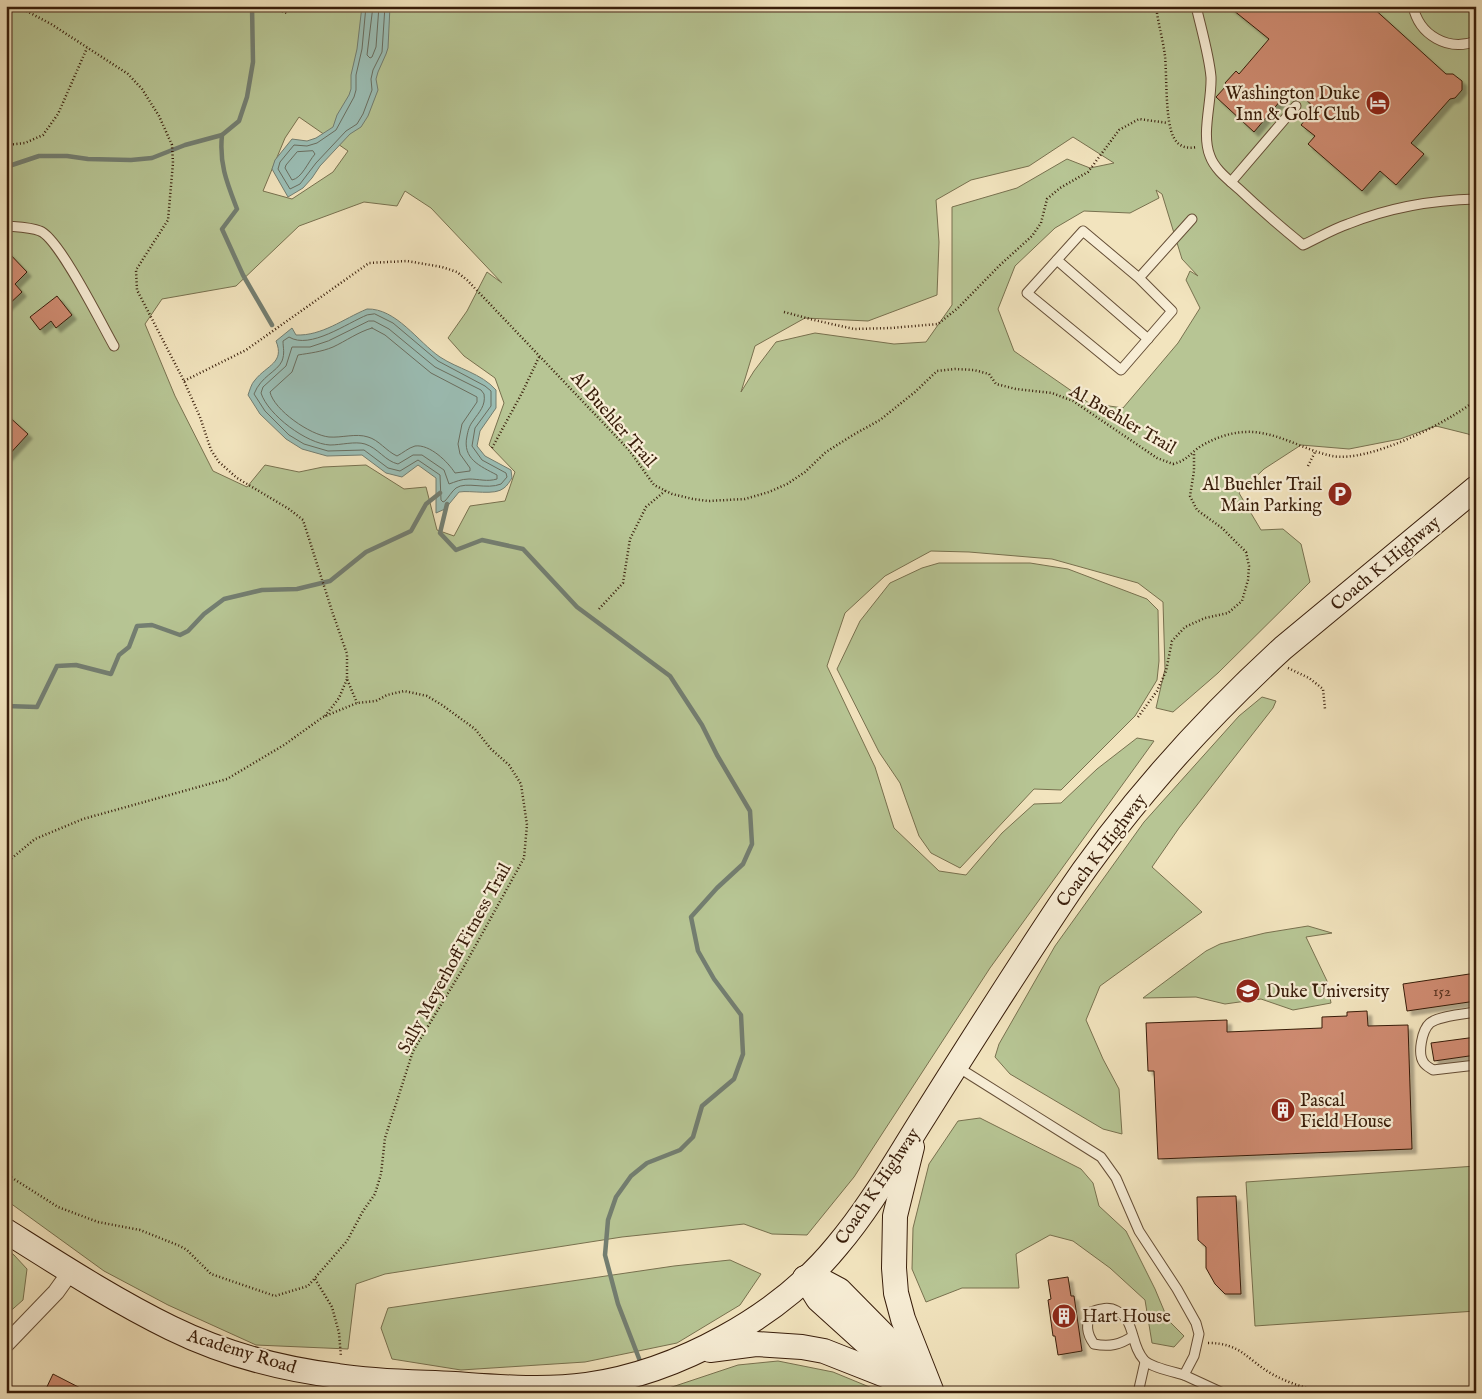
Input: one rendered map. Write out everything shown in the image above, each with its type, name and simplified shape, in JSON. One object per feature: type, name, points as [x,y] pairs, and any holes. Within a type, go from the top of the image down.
[{"type":"main road","name":"Coach K Highway","points":[[805,1278],[836,1247],[874,1196],[1055,912],[1122,818],[1157,776],[1202,726],[1272,659],[1476,488]]},
{"type":"main road","points":[[918,1126],[895,1216],[894,1268],[896,1293],[929,1391]]},
{"type":"main road","name":"Academy Road","points":[[6,1231],[155,1319],[195,1338],[339,1385],[555,1387],[587,1385],[643,1372],[695,1352],[751,1320],[782,1298],[805,1278]]},
{"type":"main road","points":[[805,1278],[824,1282],[839,1290],[912,1365],[929,1391]]},
{"type":"main road","points":[[695,1352],[756,1344],[802,1347],[832,1354],[929,1391]]},
{"type":"street","points":[[6,1344],[56,1292],[71,1271]]},
{"type":"lane","points":[[1196,6],[1210,74],[1211,88],[1207,145],[1209,156],[1215,166],[1231,182],[1303,245],[1348,224],[1393,210],[1412,205],[1476,199]]},
{"type":"lane","points":[[1413,6],[1419,24],[1436,40],[1458,45],[1476,41]]},
{"type":"lane","points":[[1231,182],[1296,106]]},
{"type":"lane","points":[[1139,278],[1192,219]]},
{"type":"lane","points":[[6,226],[42,231],[56,246],[67,261],[114,346]]},
{"type":"lane","points":[[1083,231],[1139,278],[1172,311],[1121,370],[1027,292],[1083,231]]},
{"type":"lane","points":[[1057,260],[1148,339]]},
{"type":"lane","points":[[1476,1012],[1451,1016],[1430,1023],[1424,1034],[1420,1051],[1424,1063],[1433,1070],[1476,1065]]},
{"type":"lane","points":[[956,1066],[1101,1157],[1116,1178],[1139,1231],[1177,1289],[1196,1323],[1199,1334],[1197,1344],[1194,1356],[1184,1375]]},
{"type":"lane","points":[[1133,1336],[1122,1343],[1105,1346],[1094,1344],[1088,1336],[1087,1322],[1091,1312],[1104,1308],[1125,1315],[1129,1321],[1133,1336],[1137,1352],[1146,1362],[1184,1375],[1223,1393]]},
{"type":"lane","points":[[1138,1393],[1146,1362]]},
{"type":"path","points":[[17,6],[51,24],[128,74],[142,89],[159,116],[172,145],[173,163],[168,220],[136,270],[137,290],[184,381],[200,417],[211,450],[219,462],[237,478],[289,509],[303,520],[347,654],[348,679],[357,703]]},
{"type":"path","points":[[278,6],[280,11],[287,13],[292,6]]},
{"type":"path","points":[[1156,6],[1166,71],[1168,123],[1174,137],[1184,148],[1207,145]]},
{"type":"path","points":[[6,145],[25,143],[43,135],[58,114],[87,48]]},
{"type":"path","points":[[784,312],[854,329],[938,324],[958,308],[1000,265],[1032,236],[1041,223],[1047,200],[1060,188],[1088,172],[1119,130],[1139,119],[1168,123]]},
{"type":"path","name":"Al Buehler Trail","points":[[184,381],[246,350],[369,263],[407,261],[442,267],[457,272],[467,280],[629,450],[654,485],[672,494],[708,501],[745,499],[787,484],[805,472],[826,452],[880,420],[915,392],[937,371],[955,368],[989,374],[996,384],[1052,394],[1073,400],[1157,458],[1173,464],[1184,461],[1201,447],[1228,434],[1247,432],[1265,433],[1315,452],[1334,457],[1358,456],[1407,440],[1440,424],[1476,400]]},
{"type":"path","points":[[492,448],[540,356]]},
{"type":"path","points":[[1308,466],[1315,452]]},
{"type":"path","points":[[1138,717],[1156,691],[1166,671],[1172,641],[1185,627],[1205,618],[1228,613],[1242,601],[1248,580],[1246,552],[1222,528],[1197,510],[1190,496],[1194,471],[1194,453]]},
{"type":"path","points":[[599,609],[624,583],[630,539],[646,507],[665,490]]},
{"type":"path","points":[[1272,659],[1309,678],[1323,689],[1326,709]]},
{"type":"path","points":[[323,717],[339,698],[348,679]]},
{"type":"path","name":"Sally Meyerhoff Fitness Trail","points":[[6,863],[35,839],[82,819],[227,779],[284,745],[323,717],[357,703],[376,700],[404,691],[427,696],[442,705],[475,729],[491,749],[509,765],[521,784],[526,825],[524,858],[462,970],[413,1051],[385,1138],[381,1174],[375,1194],[363,1210],[347,1241],[308,1286],[275,1296],[211,1274],[188,1250],[140,1230],[98,1222],[58,1207],[6,1174]]},
{"type":"path","points":[[315,1280],[332,1307],[339,1332],[341,1353],[339,1385]]},
{"type":"path","points":[[1197,1344],[1225,1344],[1234,1347],[1272,1374],[1295,1385],[1324,1393]]},
{"type":"green space","points":[[6,6],[1476,6],[1476,438],[1468,434],[1436,426],[1400,439],[1349,449],[1301,445],[1264,469],[1239,493],[1261,530],[1283,529],[1301,544],[1310,582],[1218,673],[1173,712],[1156,708],[1165,669],[1163,602],[1138,583],[1052,559],[969,552],[931,551],[885,576],[845,613],[827,666],[875,767],[894,828],[939,871],[966,875],[1002,833],[1034,804],[1061,803],[1097,769],[1137,738],[1154,741],[990,968],[854,1177],[807,1235],[772,1234],[744,1224],[622,1237],[385,1274],[356,1284],[348,1349],[256,1345],[168,1305],[104,1271],[6,1200]],"holes":[[[299,117],[348,151],[333,172],[292,199],[263,191],[285,138]],[[1073,137],[1114,163],[1090,168],[1067,159],[1017,188],[952,207],[952,305],[926,342],[894,344],[815,333],[776,342],[741,392],[755,346],[805,318],[868,321],[937,295],[939,242],[936,200],[971,180],[1029,166]],[[1156,190],[1162,194],[1182,259],[1198,276],[1190,271],[1186,280],[1200,308],[1178,343],[1123,408],[1089,403],[1014,351],[998,309],[1015,266],[1055,228],[1084,211],[1130,213],[1159,198]],[[405,191],[431,208],[502,283],[487,272],[467,311],[448,338],[464,356],[495,378],[504,403],[489,445],[515,472],[505,501],[470,506],[454,536],[437,530],[426,487],[404,489],[366,465],[323,467],[299,472],[265,465],[247,487],[213,471],[175,396],[145,324],[162,299],[236,286],[299,226],[364,202],[397,206]]]},
{"type":"green space","points":[[939,563],[1030,563],[1068,569],[1147,599],[1158,610],[1159,661],[1157,680],[1135,716],[1061,790],[1034,789],[960,868],[931,853],[919,836],[900,783],[879,752],[837,669],[860,621],[890,583],[922,568]]},
{"type":"green space","points":[[1262,697],[1276,701],[1273,708],[1179,828],[1152,867],[1202,912],[1100,986],[1086,1020],[1119,1089],[1122,1134],[1103,1129],[1010,1074],[995,1057],[999,1044],[1055,946],[1144,822],[1239,716]]},
{"type":"green space","points":[[1308,926],[1332,933],[1306,937],[1327,981],[1331,1003],[1293,1010],[1261,999],[1225,1004],[1196,997],[1143,998],[1206,951],[1220,944],[1265,933]]},
{"type":"green space","points":[[980,1118],[1081,1169],[1093,1183],[1099,1206],[1126,1231],[1168,1320],[1184,1336],[1174,1347],[1152,1343],[1145,1300],[1110,1268],[1073,1241],[1050,1235],[1016,1254],[1019,1288],[962,1288],[926,1302],[912,1269],[913,1228],[929,1164],[958,1121]]},
{"type":"green space","points":[[1476,1166],[1476,1311],[1255,1326],[1246,1182]]},
{"type":"green space","points":[[6,1249],[27,1269],[23,1300],[6,1315]]},
{"type":"green space","points":[[730,1260],[761,1274],[740,1305],[677,1343],[585,1362],[461,1370],[392,1359],[381,1328],[388,1308],[674,1266]]},
{"type":"green space","points":[[778,1361],[833,1372],[884,1393],[650,1393],[738,1365]]},
{"type":"water","points":[[362,6],[390,6],[388,48],[378,72],[376,79],[378,90],[368,116],[361,127],[350,134],[320,166],[303,188],[288,197],[272,169],[275,160],[292,139],[307,141],[316,138],[333,127],[337,115],[351,89],[351,75],[357,49]]},
{"type":"water","points":[[367,309],[378,310],[388,314],[440,357],[483,379],[496,390],[496,408],[480,431],[477,446],[485,456],[511,470],[512,478],[504,488],[495,492],[459,492],[445,509],[436,513],[436,478],[418,465],[402,477],[386,473],[362,455],[327,456],[302,449],[286,439],[260,414],[248,395],[254,382],[276,359],[278,348],[276,341],[292,328],[296,335],[315,333]]},
{"type":"building","name":"Washington Duke Inn & Golf Club","points":[[1228,6],[1371,6],[1446,74],[1453,74],[1462,81],[1462,90],[1455,98],[1450,99],[1411,143],[1424,154],[1396,185],[1380,171],[1362,191],[1308,144],[1315,136],[1301,125],[1315,108],[1292,87],[1254,132],[1216,97],[1227,85],[1225,83],[1236,71],[1239,74],[1269,39]]},
{"type":"building","points":[[6,250],[27,272],[15,284],[22,292],[6,307]]},
{"type":"building","points":[[57,296],[72,315],[56,328],[51,321],[40,330],[30,317]]},
{"type":"building","points":[[6,414],[28,434],[6,458]]},
{"type":"building","points":[[1476,973],[1476,1001],[1407,1011],[1403,984]]},
{"type":"building","name":"Pascal Field House","points":[[1367,1011],[1368,1026],[1408,1025],[1412,1149],[1158,1159],[1154,1071],[1148,1071],[1146,1023],[1227,1020],[1227,1032],[1322,1028],[1322,1017],[1347,1016],[1347,1012]]},
{"type":"building","points":[[1476,1037],[1476,1055],[1434,1061],[1431,1043]]},
{"type":"building","points":[[1236,1196],[1241,1294],[1225,1294],[1215,1284],[1206,1268],[1206,1247],[1198,1240],[1197,1197]]},
{"type":"building","name":"Hart House","points":[[1068,1277],[1071,1296],[1074,1296],[1082,1351],[1058,1355],[1055,1336],[1053,1336],[1048,1300],[1051,1299],[1048,1280]]},
{"type":"building","points":[[53,1374],[90,1393],[44,1393]]},
{"type":"waterway","points":[[252,6],[253,62],[247,97],[239,121],[222,135],[223,164],[227,182],[237,209],[222,229],[243,275],[272,325]]},
{"type":"waterway","points":[[6,167],[39,156],[131,160],[152,158],[185,145],[222,135]]},
{"type":"waterway","points":[[6,706],[37,707],[57,666],[76,665],[111,674],[119,655],[129,647],[137,626],[152,625],[180,635],[188,631],[204,614],[224,599],[262,590],[297,589],[330,581],[366,552],[411,531],[426,504],[440,493]]},
{"type":"waterway","points":[[447,504],[440,533],[456,550],[482,540],[523,549],[577,607],[670,676],[702,725],[717,755],[750,811],[752,844],[743,864],[717,888],[691,917],[698,951],[714,979],[741,1015],[743,1054],[734,1079],[702,1106],[693,1137],[680,1150],[647,1163],[631,1176],[616,1197],[608,1220],[605,1255],[618,1304],[640,1361]]},
{"type":"place","name":"Washington Duke Inn & Golf Club","points":[[1378,103]]},
{"type":"place","name":"Al Buehler Trail Main Parking","points":[[1340,494]]},
{"type":"place","name":"Duke University","points":[[1248,991]]},
{"type":"place","name":"Pascal Field House","points":[[1283,1110]]},
{"type":"place","name":"Hart House","points":[[1064,1316]]}]
